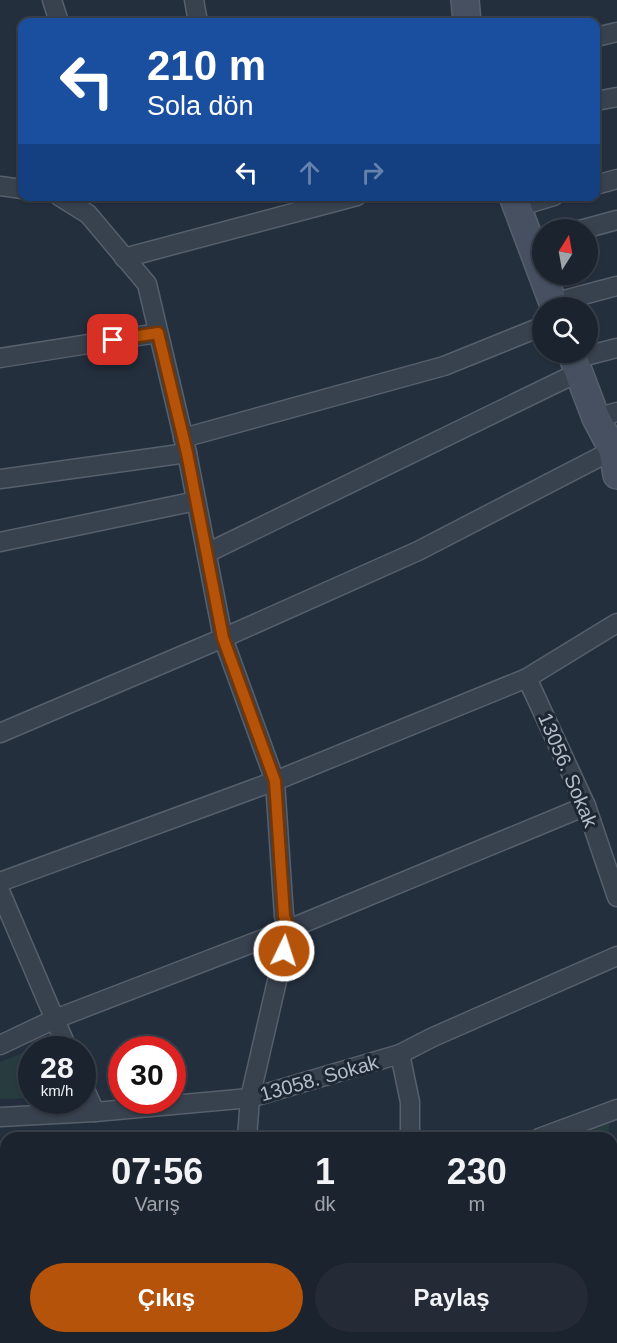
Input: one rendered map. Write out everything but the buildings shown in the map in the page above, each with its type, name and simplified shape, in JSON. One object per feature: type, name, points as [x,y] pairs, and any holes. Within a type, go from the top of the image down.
[{"type":"main road","points":[[515,202],[532,232]]},
{"type":"main road","points":[[576,363],[606,415],[616,468]]},
{"type":"street","points":[[52,0],[58,18]]},
{"type":"street","points":[[194,0],[197,18]]},
{"type":"street","points":[[600,36],[617,32]]},
{"type":"street","points":[[600,100],[617,96]]},
{"type":"street","points":[[600,184],[617,179]]},
{"type":"street","points":[[0,186],[18,188]]},
{"type":"street","points":[[67,201],[88,214],[147,285],[185,446],[223,638],[275,781],[284,916],[289,929],[250,1098],[248,1132]]},
{"type":"street","points":[[124,258],[338,201]]},
{"type":"street","points":[[598,225],[617,220]]},
{"type":"street","points":[[589,297],[617,286]]},
{"type":"street","points":[[0,479],[185,446],[444,366],[532,321]]},
{"type":"street","points":[[0,358],[158,333]]},
{"type":"street","points":[[598,354],[617,348]]},
{"type":"street","points":[[207,553],[571,363]]},
{"type":"street","points":[[0,733],[223,638],[418,551],[616,468]]},
{"type":"street","points":[[0,542],[196,501]]},
{"type":"street","points":[[0,882],[275,781],[527,678],[617,623]]},
{"type":"street","name":"13056. Sokak","points":[[527,678],[586,806],[617,897]]},
{"type":"street","points":[[0,1045],[55,1019],[289,929],[586,806]]},
{"type":"street","points":[[0,891],[62,1036]]},
{"type":"street","name":"13058. Sokak","points":[[96,1112],[250,1098],[400,1054],[431,1038],[617,956]]},
{"type":"street","points":[[400,1054],[410,1102],[410,1132]]},
{"type":"street","points":[[555,1132],[617,1109]]},
{"type":"street","name":"13058. Sokak","points":[[0,1117],[57,1114]]},
{"type":"green space","points":[[18,1055],[18,1098],[0,1099],[0,1062]]},
{"type":"green space","points":[[609,1123],[609,1132],[583,1132]]},
{"type":"route","points":[[113,340],[158,333],[187,453],[223,638],[275,781],[284,916],[289,929],[284,951]]}]
